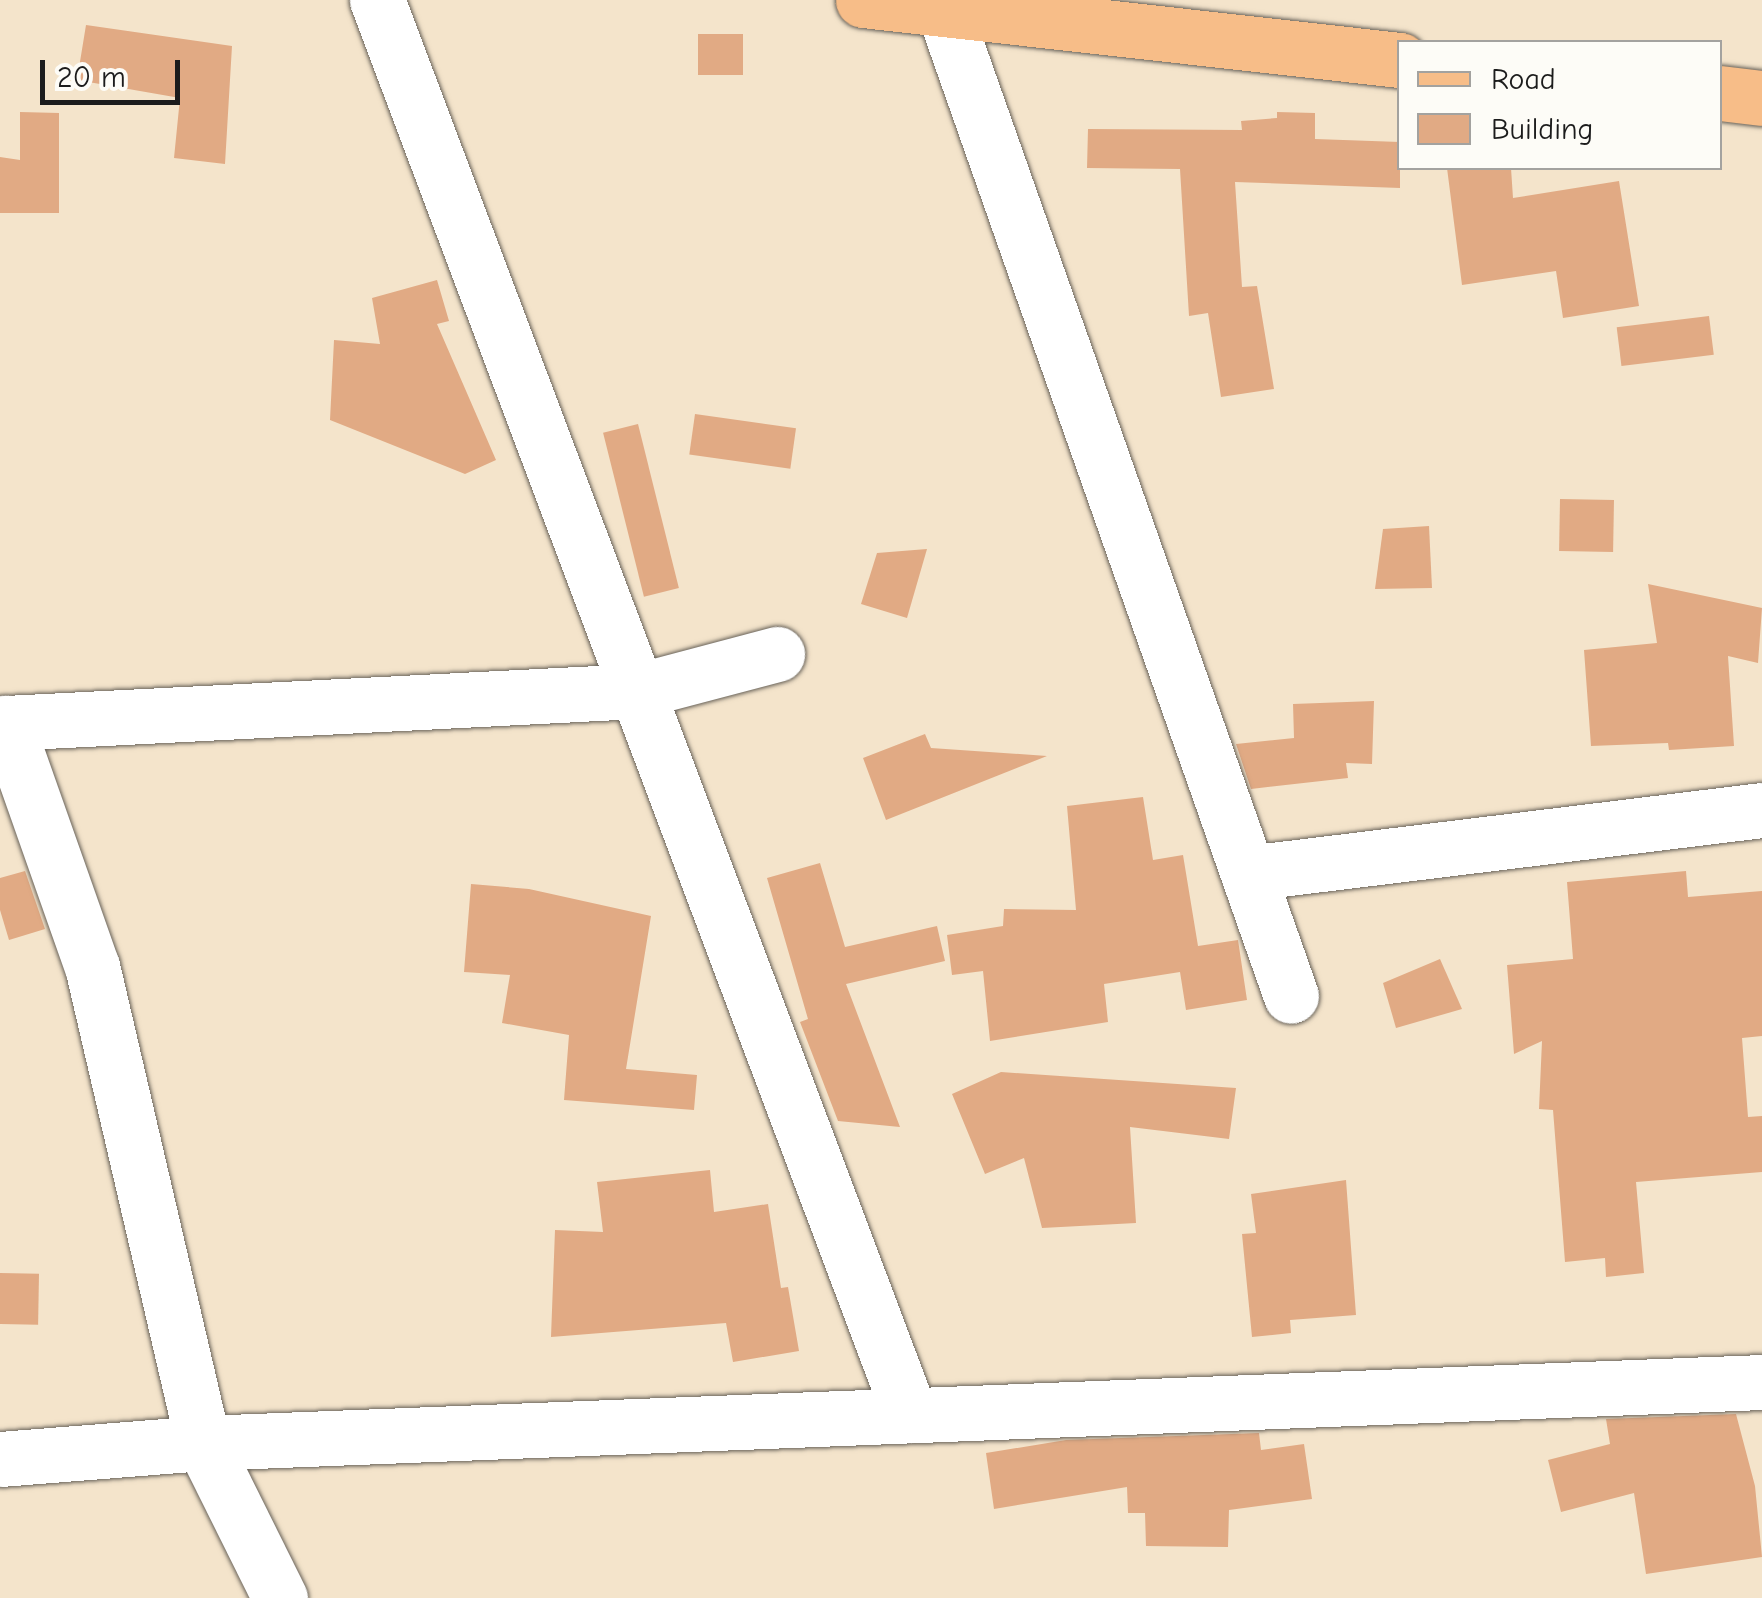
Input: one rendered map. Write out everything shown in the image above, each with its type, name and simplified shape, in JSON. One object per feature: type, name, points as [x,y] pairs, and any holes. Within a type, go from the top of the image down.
[{"type":"main road","points":[[863,0],[1397,60]]},
{"type":"main road","points":[[1722,94],[1762,98]]},
{"type":"street","points":[[377,0],[910,1415]]},
{"type":"street","points":[[944,12],[1291,996]]},
{"type":"street","points":[[280,1598],[202,1443],[92,967],[6,722],[638,692],[777,654]]},
{"type":"street","points":[[1248,874],[1762,810]]},
{"type":"street","points":[[0,1458],[202,1443],[1762,1382]]},
{"type":"building","points":[[86,25],[232,46],[225,164],[174,158],[180,98],[77,80]]},
{"type":"building","points":[[698,34],[743,34],[743,75],[698,75]]},
{"type":"building","points":[[20,112],[59,113],[59,213],[0,213],[0,157],[20,160]]},
{"type":"building","points":[[1277,112],[1315,113],[1315,139],[1397,142],[1400,188],[1235,182],[1242,287],[1257,286],[1274,389],[1221,397],[1208,313],[1189,316],[1180,169],[1087,168],[1088,129],[1242,130],[1241,121],[1277,118]]},
{"type":"building","points":[[1447,170],[1511,170],[1513,198],[1619,181],[1639,306],[1563,318],[1556,271],[1462,285]]},
{"type":"building","points":[[437,280],[449,321],[437,324],[496,460],[465,474],[330,420],[334,340],[380,344],[372,298]]},
{"type":"building","points":[[1709,316],[1714,355],[1621,366],[1617,327]]},
{"type":"building","points":[[695,414],[796,428],[790,469],[689,455]]},
{"type":"building","points":[[638,424],[679,588],[644,597],[603,433]]},
{"type":"building","points":[[1560,499],[1614,500],[1613,552],[1559,551]]},
{"type":"building","points":[[1429,526],[1432,588],[1375,589],[1383,529]]},
{"type":"building","points":[[927,549],[907,618],[861,604],[877,553]]},
{"type":"building","points":[[1648,584],[1762,608],[1758,663],[1728,656],[1734,746],[1669,750],[1668,743],[1591,746],[1584,650],[1657,643]]},
{"type":"building","points":[[1374,701],[1372,764],[1346,763],[1348,778],[1251,789],[1236,744],[1294,738],[1293,704]]},
{"type":"building","points":[[925,734],[931,748],[1047,756],[886,820],[863,758]]},
{"type":"building","points":[[1143,797],[1153,860],[1183,855],[1198,946],[1238,940],[1247,1000],[1186,1010],[1180,972],[1104,984],[1108,1022],[990,1041],[983,971],[952,975],[947,935],[1003,926],[1004,909],[1076,910],[1067,806]]},
{"type":"building","points":[[820,863],[845,947],[937,926],[945,961],[846,984],[900,1127],[838,1121],[800,1022],[808,1019],[767,878]]},
{"type":"building","points":[[25,871],[45,929],[9,940],[0,910],[0,878]]},
{"type":"building","points":[[1686,871],[1688,897],[1762,891],[1762,1036],[1742,1038],[1748,1117],[1762,1116],[1762,1172],[1636,1182],[1644,1273],[1606,1277],[1605,1258],[1565,1262],[1553,1110],[1539,1109],[1542,1041],[1514,1054],[1507,965],[1573,959],[1567,882]]},
{"type":"building","points":[[471,884],[529,889],[651,916],[626,1069],[697,1075],[694,1110],[564,1100],[569,1035],[502,1023],[510,975],[464,972]]},
{"type":"building","points":[[1440,959],[1462,1009],[1396,1028],[1383,983]]},
{"type":"building","points":[[1001,1072],[1236,1088],[1229,1139],[1130,1127],[1136,1223],[1042,1228],[1024,1158],[985,1174],[952,1094]]},
{"type":"building","points":[[710,1170],[714,1212],[768,1204],[781,1288],[788,1287],[799,1351],[733,1362],[726,1323],[551,1337],[555,1230],[603,1232],[597,1182]]},
{"type":"building","points":[[1346,1180],[1356,1315],[1290,1320],[1291,1333],[1252,1337],[1242,1234],[1256,1233],[1251,1194]]},
{"type":"building","points":[[0,1273],[39,1274],[38,1325],[0,1324]]},
{"type":"building","points":[[1736,1414],[1755,1486],[1762,1557],[1646,1574],[1634,1493],[1561,1512],[1548,1460],[1610,1444],[1606,1419]]},
{"type":"building","points":[[1259,1433],[1261,1450],[1304,1444],[1312,1499],[1229,1510],[1228,1547],[1146,1546],[1145,1513],[1128,1513],[1127,1487],[994,1509],[986,1453],[1066,1440]]}]
